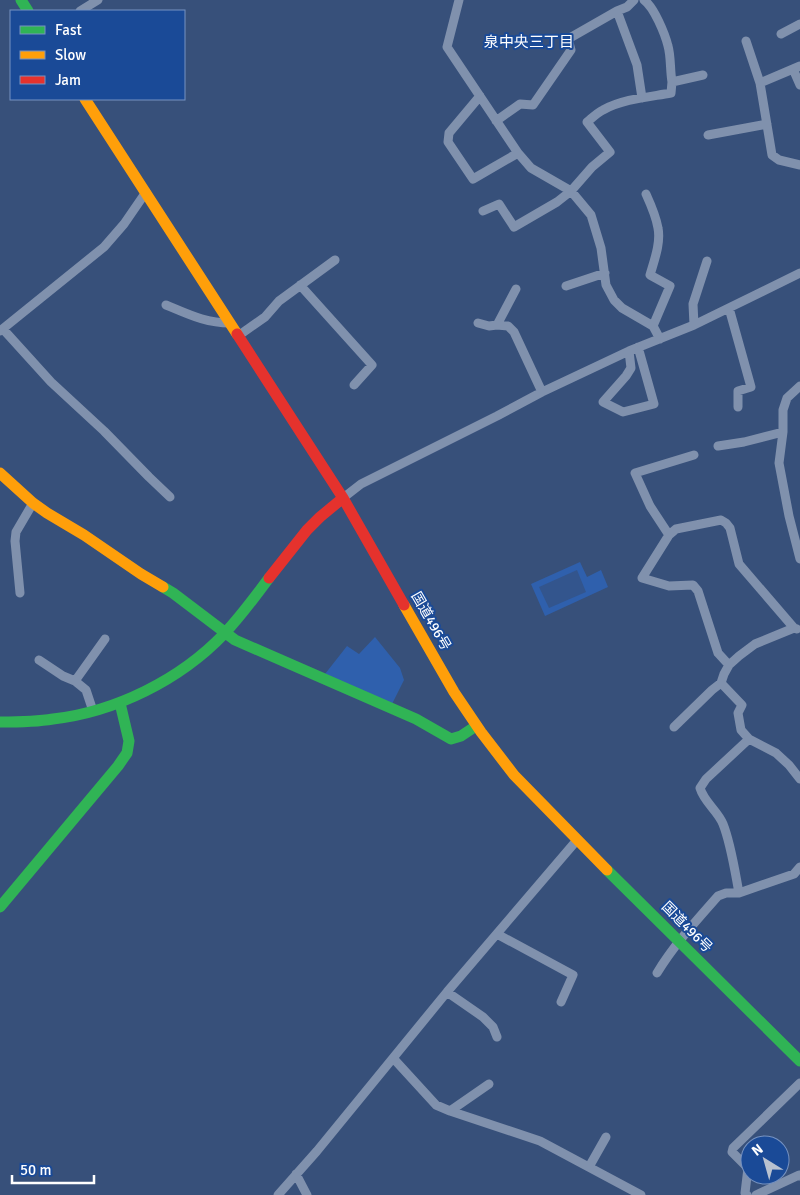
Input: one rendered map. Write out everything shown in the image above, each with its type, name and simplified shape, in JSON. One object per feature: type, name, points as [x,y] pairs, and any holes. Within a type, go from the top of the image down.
[{"type":"main road","name":"国道496号","points":[[86,100],[343,498],[454,692],[476,726],[514,775],[800,1061]]},
{"type":"main road","points":[[0,473],[47,514],[84,535],[141,574],[173,593],[235,640],[416,719],[451,739],[467,733],[476,726]]},
{"type":"main road","points":[[0,722],[24,723],[62,719],[120,704],[147,691],[188,665],[225,633],[299,539],[316,520],[343,498]]},
{"type":"main road","points":[[0,907],[127,753],[129,740],[120,704]]},
{"type":"street","points":[[82,10],[98,0]]},
{"type":"street","points":[[459,0],[446,47],[518,153],[531,168],[571,191],[591,215],[601,248],[606,285],[614,300],[622,308],[653,326],[660,339]]},
{"type":"street","points":[[496,121],[520,104],[533,105],[571,50],[568,39],[627,7],[634,0]]},
{"type":"street","points":[[483,211],[499,204],[514,227],[557,202],[571,191],[592,167],[610,152],[587,122],[601,111],[614,105],[671,93],[669,47],[653,9],[644,0]]},
{"type":"street","points":[[618,11],[637,65],[642,98]]},
{"type":"street","points":[[781,34],[800,24]]},
{"type":"street","points":[[746,41],[760,83],[772,155],[779,160],[800,165]]},
{"type":"street","points":[[760,83],[796,68],[800,85]]},
{"type":"street","points":[[672,82],[703,75]]},
{"type":"street","points":[[480,96],[449,134],[448,142],[474,179],[518,153]]},
{"type":"street","points":[[708,135],[767,124]]},
{"type":"street","points":[[146,192],[124,224],[104,248],[1,330],[51,382],[104,431],[170,497]]},
{"type":"street","points":[[646,194],[654,211],[659,230],[657,248],[650,275],[670,286],[653,326]]},
{"type":"street","points":[[238,336],[264,317],[279,301],[335,260]]},
{"type":"street","points":[[694,325],[694,304],[707,261]]},
{"type":"street","points":[[566,286],[604,273]]},
{"type":"street","points":[[343,498],[362,484],[542,392],[629,351],[694,325],[800,273]]},
{"type":"street","points":[[300,285],[372,365],[354,385]]},
{"type":"street","points":[[497,325],[516,289]]},
{"type":"street","points":[[166,304],[195,318],[217,323],[230,323]]},
{"type":"street","points":[[729,308],[751,387],[738,392],[738,407]]},
{"type":"street","points":[[478,323],[489,326],[508,326],[514,332],[542,392]]},
{"type":"street","points":[[629,351],[631,368],[603,402],[623,412],[654,404],[638,348]]},
{"type":"street","points":[[800,386],[787,398],[783,410],[783,432],[779,463],[797,536],[800,559]]},
{"type":"street","points":[[718,446],[744,442],[783,432]]},
{"type":"street","points":[[669,535],[650,506],[635,473],[694,455]]},
{"type":"street","points":[[20,593],[15,541],[16,532],[33,503]]},
{"type":"street","points":[[674,727],[721,683],[729,665],[755,644],[797,629],[739,564],[730,528],[721,520],[676,530],[669,535],[642,578],[669,586],[693,585],[698,591],[718,653],[729,665]]},
{"type":"street","points":[[75,681],[105,639]]},
{"type":"street","points":[[39,660],[63,676],[75,681],[86,690],[93,711]]},
{"type":"street","points":[[721,683],[742,705],[738,713],[741,730],[749,739],[776,753],[800,779]]},
{"type":"street","points":[[739,893],[724,826],[720,816],[700,788],[706,779],[749,739]]},
{"type":"street","points":[[278,1195],[317,1151],[447,992],[577,840]]},
{"type":"street","points":[[657,973],[680,940],[718,896],[726,892],[739,893],[798,872]]},
{"type":"street","points":[[497,934],[573,975],[561,1002]]},
{"type":"street","points":[[447,992],[483,1017],[493,1026],[497,1037]]},
{"type":"street","points":[[393,1058],[436,1105],[540,1141],[638,1194]]},
{"type":"street","points":[[747,1195],[745,1193],[748,1168],[732,1152],[733,1148],[800,1083]]},
{"type":"street","points":[[450,1111],[489,1084]]},
{"type":"street","points":[[589,1167],[606,1137]]},
{"type":"street","points":[[296,1174],[307,1195]]},
{"type":"street","points":[[756,1195],[800,1176]]},
{"type":"shaded area","points":[[580,562],[587,577],[601,570],[608,587],[545,616],[531,584]]},
{"type":"shaded area","points":[[577,570],[586,592],[549,608],[539,587]]},
{"type":"shaded area","points":[[375,637],[400,668],[404,680],[392,704],[325,674],[347,646],[359,654]]},
{"type":"traffic: fast","points":[[21,0],[27,10]]},
{"type":"traffic: fast","points":[[0,722],[40,721],[76,715],[100,709],[145,691],[167,679],[207,651],[236,621],[269,578]]},
{"type":"traffic: fast","points":[[163,587],[235,640],[416,719],[451,739],[461,736],[476,726]]},
{"type":"traffic: fast","points":[[0,907],[127,753],[129,741],[120,703]]},
{"type":"traffic: fast","points":[[607,870],[800,1061]]},
{"type":"traffic: slow","points":[[86,100],[237,334]]},
{"type":"traffic: slow","points":[[0,473],[47,513],[163,587]]},
{"type":"traffic: slow","points":[[404,605],[454,692],[481,732],[514,775],[607,870]]},
{"type":"traffic: jam","points":[[237,334],[343,498]]},
{"type":"traffic: jam","points":[[269,578],[307,530],[343,498],[404,605]]},
{"type":"district","name":"泉中央三丁目","points":[[529,42]]}]
